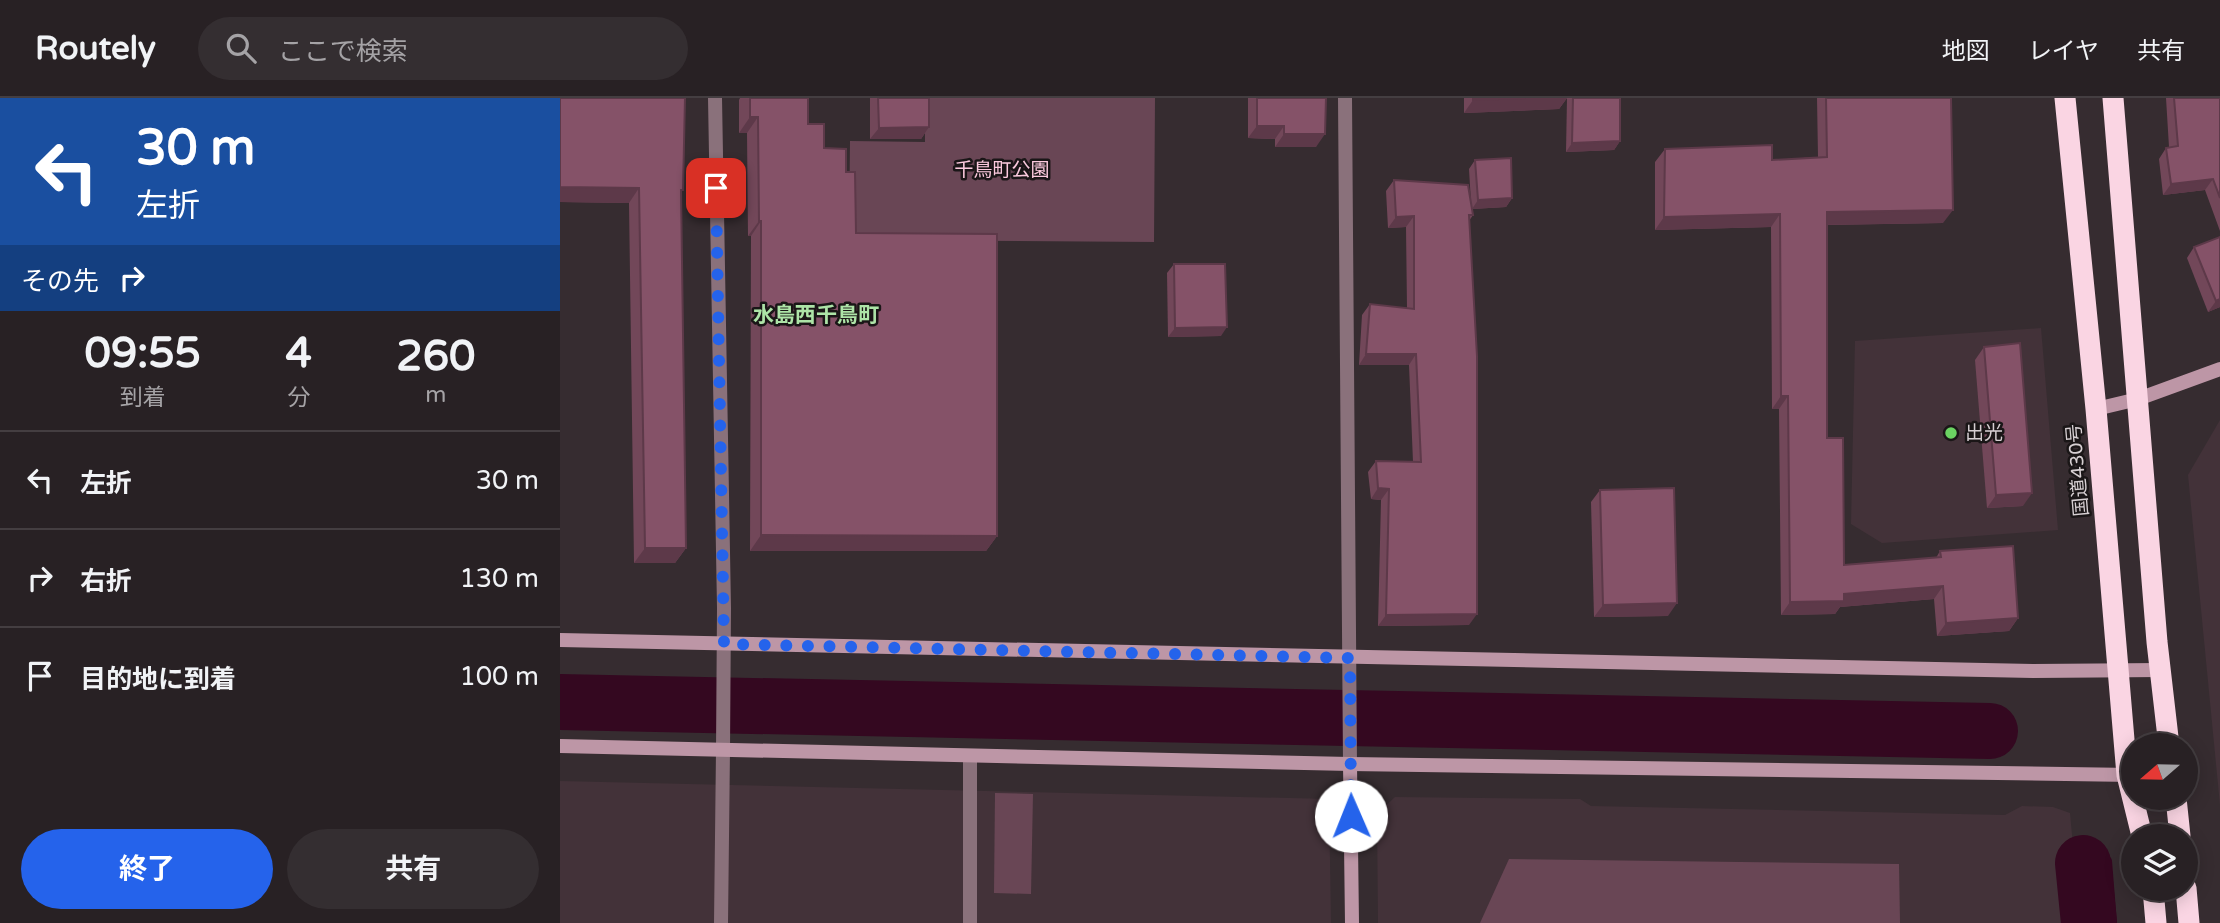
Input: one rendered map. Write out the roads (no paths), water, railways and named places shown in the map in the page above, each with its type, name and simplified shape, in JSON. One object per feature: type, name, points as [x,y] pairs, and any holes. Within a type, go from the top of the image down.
[{"type":"highway","name":"国道430号","points":[[2065,98],[2125,733]]},
{"type":"highway","points":[[2113,98],[2168,733]]},
{"type":"highway","points":[[2154,901],[2156,923]]},
{"type":"highway","points":[[2187,901],[2189,923]]},
{"type":"street","points":[[715,98],[724,644],[721,923]]},
{"type":"street","points":[[1345,98],[1352,923]]},
{"type":"street","points":[[2096,409],[2138,399],[2220,369]]},
{"type":"street","points":[[560,640],[1350,658],[2117,672],[2161,670]]},
{"type":"street","points":[[560,746],[1350,764],[2121,775]]},
{"type":"street","points":[[970,923],[971,756]]},
{"type":"waterway","points":[[560,682],[1992,714]]},
{"type":"waterway","points":[[560,702],[1990,731]]},
{"type":"waterway","points":[[2107,861],[2112,923]]},
{"type":"waterway","points":[[2083,863],[2089,923]]},
{"type":"place","name":"出光","points":[[1951,433]]},
{"type":"district","name":"水島西千鳥町","points":[[816,315]]},
{"type":"park label","name":"千鳥町公園","points":[[1002,170]]}]
